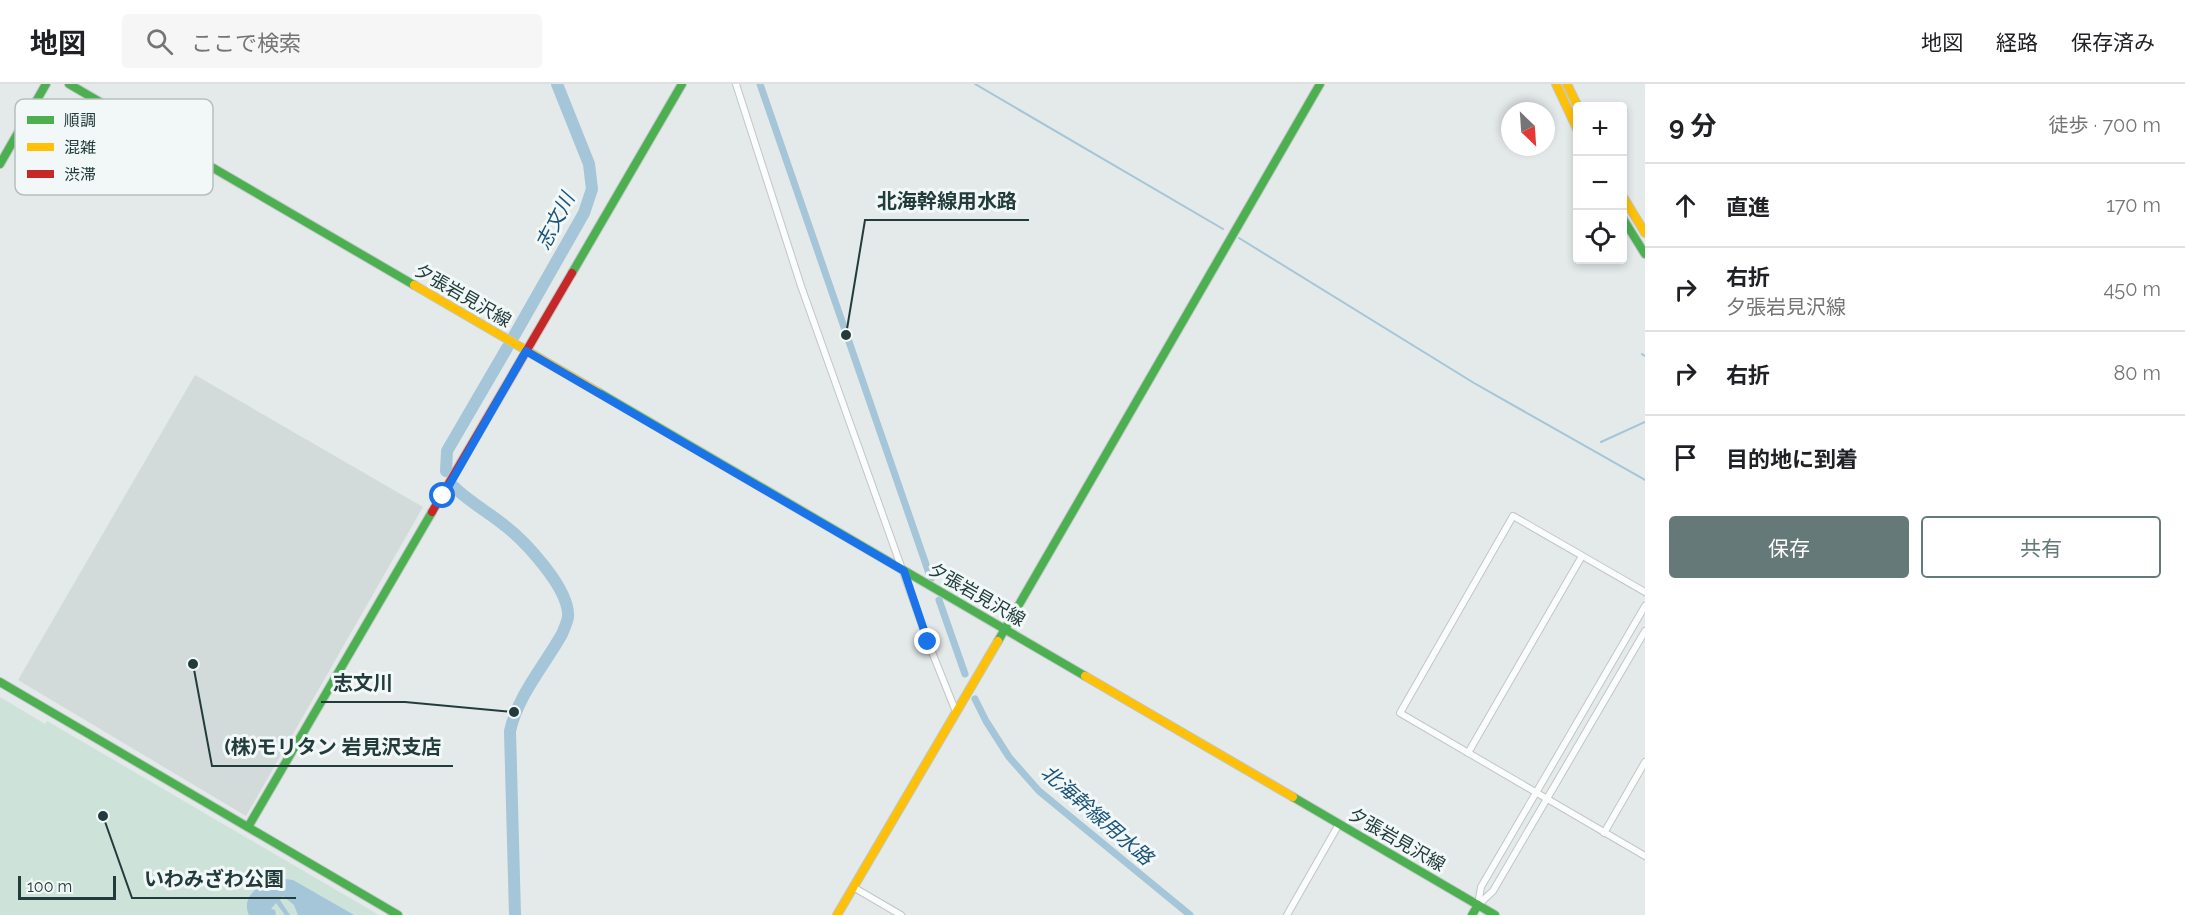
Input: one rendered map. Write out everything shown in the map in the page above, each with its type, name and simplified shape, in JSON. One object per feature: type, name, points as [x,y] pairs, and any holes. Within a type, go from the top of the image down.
[{"type":"main road","points":[[37,99],[46,84]]},
{"type":"main road","name":"夕張岩見沢線","points":[[69,84],[95,99]]},
{"type":"main road","points":[[248,827],[682,84]]},
{"type":"main road","points":[[837,915],[1320,84]]},
{"type":"main road","points":[[1556,84],[1573,120]]},
{"type":"main road","points":[[1567,84],[1576,102]]},
{"type":"main road","points":[[0,164],[15,138]]},
{"type":"main road","name":"夕張岩見沢線","points":[[213,168],[1495,915]]},
{"type":"main road","points":[[1627,202],[1645,233]]},
{"type":"main road","points":[[1627,224],[1645,254]]},
{"type":"main road","points":[[0,682],[398,915]]},
{"type":"main road","points":[[1473,915],[1478,905]]},
{"type":"street","points":[[736,84],[801,286],[928,642],[956,712]]},
{"type":"street","points":[[1645,592],[1513,516],[1400,713],[1645,856]]},
{"type":"street","points":[[1468,753],[1582,556]]},
{"type":"street","points":[[1478,905],[1481,887],[1645,606]]},
{"type":"street","points":[[1478,905],[1493,891],[1645,631]]},
{"type":"street","points":[[1604,833],[1645,762]]},
{"type":"street","points":[[1287,915],[1339,824]]},
{"type":"street","points":[[853,887],[901,915]]},
{"type":"shaded area","points":[[195,375],[423,507],[246,816],[18,680]]},
{"type":"green space","points":[[0,697],[45,724],[47,721],[379,915],[0,915]]},
{"type":"water","points":[[278,878],[293,880],[354,915],[298,915],[294,905],[283,896],[280,900],[290,915],[285,915],[276,903],[271,909],[275,910],[276,915],[249,915],[247,901],[250,896],[265,883]]},
{"type":"waterway","name":"志文川","points":[[514,336],[584,213],[592,189],[589,164],[557,84]]},
{"type":"waterway","name":"北海幹線用水路","points":[[760,84],[931,579]]},
{"type":"waterway","points":[[975,84],[1223,229]]},
{"type":"waterway","points":[[1239,238],[1474,383],[1645,480]]},
{"type":"waterway","name":"志文川","points":[[446,471],[447,451],[507,348]]},
{"type":"waterway","points":[[1601,442],[1645,422]]},
{"type":"waterway","name":"志文川","points":[[453,486],[523,542],[545,566],[562,593],[567,606],[568,617],[562,634],[525,693],[510,731],[515,915]]},
{"type":"waterway","name":"北海幹線用水路","points":[[939,600],[965,674]]},
{"type":"waterway","name":"北海幹線用水路","points":[[975,699],[1009,757],[1039,791],[1190,915]]},
{"type":"traffic: fast","points":[[37,99],[46,84]]},
{"type":"traffic: fast","points":[[69,84],[95,99]]},
{"type":"traffic: fast","points":[[572,273],[682,84]]},
{"type":"traffic: fast","points":[[998,641],[1320,84]]},
{"type":"traffic: fast","points":[[0,164],[15,138]]},
{"type":"traffic: fast","points":[[213,168],[414,285]]},
{"type":"traffic: fast","points":[[1627,225],[1645,254]]},
{"type":"traffic: fast","points":[[598,392],[1085,676]]},
{"type":"traffic: fast","points":[[248,827],[432,512]]},
{"type":"traffic: fast","points":[[0,682],[398,915]]},
{"type":"traffic: fast","points":[[1293,797],[1495,915]]},
{"type":"traffic: fast","points":[[1472,915],[1478,905]]},
{"type":"traffic: slow","points":[[1556,84],[1573,120]]},
{"type":"traffic: slow","points":[[1567,84],[1576,102]]},
{"type":"traffic: slow","points":[[1627,203],[1645,233]]},
{"type":"traffic: slow","points":[[414,285],[598,392]]},
{"type":"traffic: slow","points":[[837,915],[998,641]]},
{"type":"traffic: slow","points":[[1085,676],[1293,797]]},
{"type":"traffic: jam","points":[[432,512],[572,273]]},
{"type":"place","name":"北海幹線用水路","points":[[846,335]]},
{"type":"place","name":"(株)モリタン 岩見沢支店","points":[[193,664]]},
{"type":"place","name":"志文川","points":[[514,712]]},
{"type":"place","name":"いわみざわ公園","points":[[103,816]]},
{"type":"route","points":[[443,496],[526,351],[904,571],[928,642]]}]
